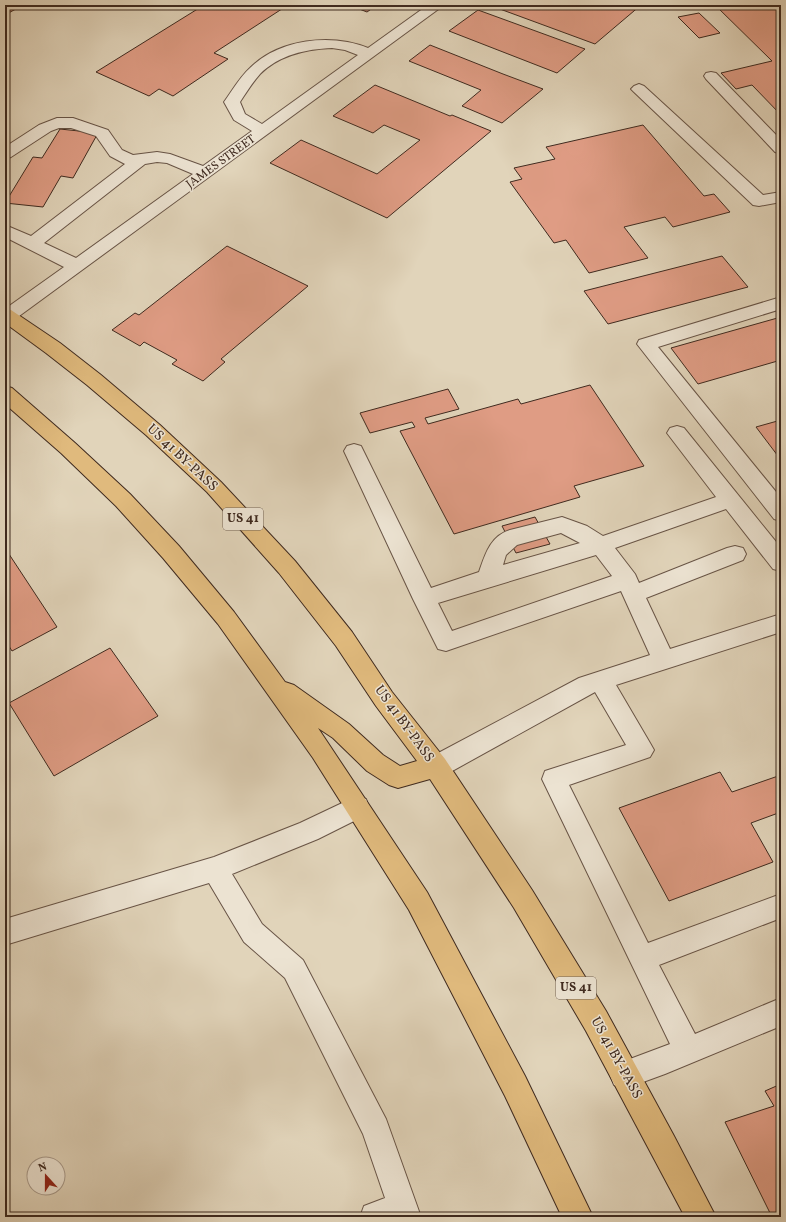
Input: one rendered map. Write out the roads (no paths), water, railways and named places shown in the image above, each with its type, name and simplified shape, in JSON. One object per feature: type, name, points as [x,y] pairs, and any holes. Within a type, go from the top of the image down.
[{"type":"main road","name":"US 41 BY-PASS","points":[[6,316],[53,348],[94,380],[153,430],[214,487],[287,567],[344,639],[384,700],[436,767],[523,899],[596,1022],[701,1217]]},
{"type":"main road","points":[[5,393],[68,448],[123,500],[171,552],[226,618],[321,751],[418,901],[515,1086],[578,1217]]},
{"type":"main road","points":[[273,683],[341,731],[376,762],[398,777],[436,767]]},
{"type":"street","name":"JAMES STREET","points":[[6,316],[437,5]]},
{"type":"street","points":[[264,131],[240,117],[232,102],[256,70],[275,58],[292,50],[323,44],[344,45],[369,54]]},
{"type":"street","points":[[711,76],[781,149]]},
{"type":"street","points":[[639,89],[759,201],[781,197]]},
{"type":"street","points":[[5,154],[45,128],[57,123],[73,123],[102,133],[116,153],[130,160],[157,157],[170,159],[206,173]]},
{"type":"street","points":[[32,244],[140,160]]},
{"type":"street","points":[[5,230],[77,266]]},
{"type":"street","points":[[781,303],[646,344],[781,514]]},
{"type":"street","points":[[677,433],[781,563]]},
{"type":"street","points":[[354,451],[446,642],[735,554]]},
{"type":"street","points":[[424,599],[488,578],[601,545],[730,500]]},
{"type":"street","points":[[488,578],[497,551],[510,538],[562,525],[580,532],[601,545],[630,587],[664,660]]},
{"type":"street","points":[[436,767],[587,685],[781,623]]},
{"type":"street","points":[[601,681],[642,750],[554,779],[688,1050]]},
{"type":"street","points":[[5,932],[214,869],[309,831],[357,807]]},
{"type":"street","points":[[214,869],[253,933],[294,968],[376,1129],[404,1211],[375,1217]]},
{"type":"street","points":[[642,959],[781,906]]},
{"type":"street","points":[[624,1075],[666,1060],[781,1012]]}]
